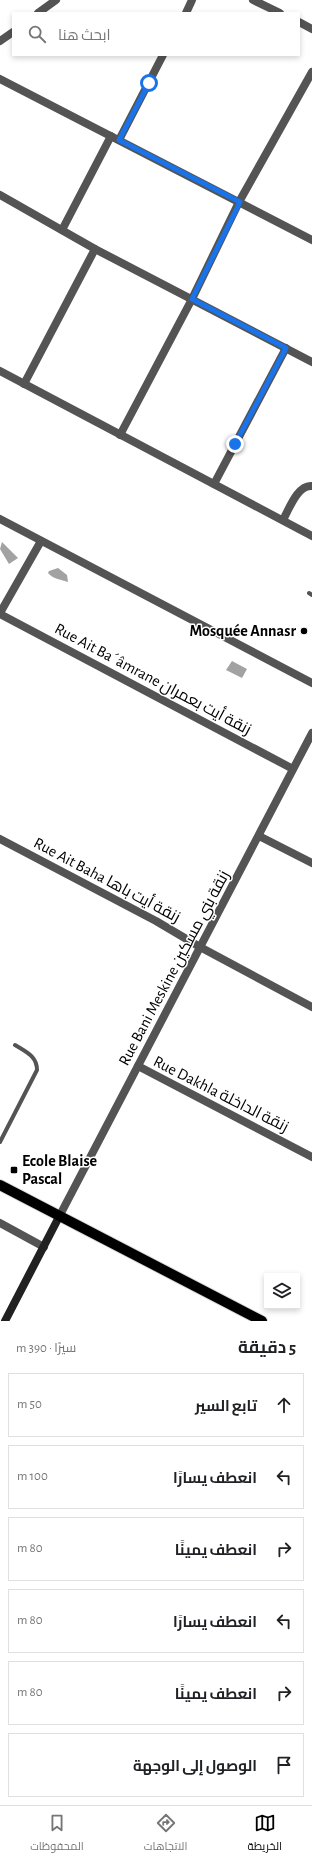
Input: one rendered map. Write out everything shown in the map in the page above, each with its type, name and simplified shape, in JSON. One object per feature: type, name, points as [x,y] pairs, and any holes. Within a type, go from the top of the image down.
[{"type":"main road","points":[[0,1185],[262,1321]]},
{"type":"street","points":[[39,12],[56,0]]},
{"type":"street","points":[[186,12],[192,0]]},
{"type":"street","points":[[253,0],[278,12]]},
{"type":"street","points":[[300,23],[312,29]]},
{"type":"street","points":[[0,41],[12,33]]},
{"type":"street","points":[[119,140],[163,56]]},
{"type":"street","points":[[120,435],[192,299],[240,202],[312,72]]},
{"type":"street","points":[[0,79],[312,240]]},
{"type":"street","points":[[62,230],[111,136]]},
{"type":"street","points":[[0,195],[95,249],[312,362]]},
{"type":"street","points":[[24,384],[95,249]]},
{"type":"street","points":[[214,484],[286,348]]},
{"type":"street","points":[[0,371],[312,536]]},
{"type":"street","points":[[283,520],[301,489],[307,486],[312,486]]},
{"type":"street","points":[[0,519],[312,683]]},
{"type":"street","points":[[0,614],[41,541]]},
{"type":"street","name":"Rue Ait Ba´âmrane زنقة أيت بعمران","points":[[0,614],[293,769]]},
{"type":"street","name":"Rue Bani Meskine زنقة بني مسكين","points":[[60,1216],[312,733]]},
{"type":"street","points":[[259,836],[312,863]]},
{"type":"street","name":"Rue Ait Baha زنقة أيت باها","points":[[0,839],[156,921],[200,947],[312,1007]]},
{"type":"street","name":"Rue Dakhla زنقة الداخلة","points":[[138,1066],[312,1157]]},
{"type":"street","points":[[5,1321],[60,1216]]},
{"type":"street","points":[[0,1223],[44,1247]]},
{"type":"lane","points":[[0,1142],[37,1070],[34,1058],[15,1045]]},
{"type":"shaded area","points":[[2,542],[18,558],[9,564],[0,549]]},
{"type":"shaded area","points":[[58,568],[67,575],[68,582],[55,578],[48,573],[49,571]]},
{"type":"shaded area","points":[[232,661],[247,669],[242,678],[226,670]]},
{"type":"place","name":"Mosquée Annasr","points":[[304,631]]},
{"type":"place","name":"Ecole Blaise Pascal","points":[[14,1170]]},
{"type":"route","points":[[149,83],[119,140],[240,202],[192,299],[286,348],[235,444]]}]
